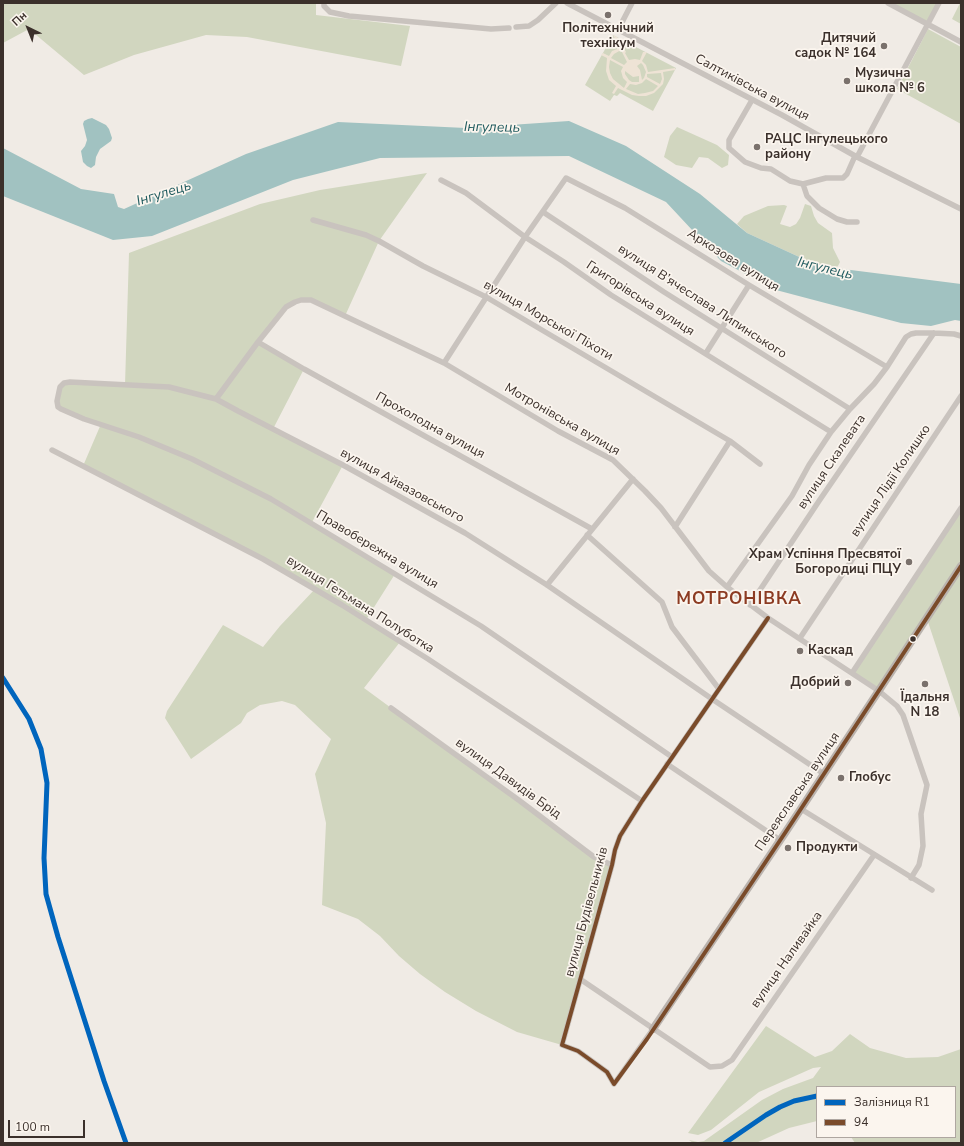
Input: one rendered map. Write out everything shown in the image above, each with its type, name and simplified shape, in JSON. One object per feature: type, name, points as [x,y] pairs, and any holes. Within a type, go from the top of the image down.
[{"type":"street","points":[[324,3],[324,6],[327,9],[337,13],[364,17],[491,29],[509,28]]},
{"type":"street","points":[[516,27],[529,26],[538,20],[556,3]]},
{"type":"street","name":"Салтиківська вулиця","points":[[567,3],[856,156],[961,209]]},
{"type":"street","points":[[618,30],[632,3]]},
{"type":"street","points":[[888,3],[961,42]]},
{"type":"street","points":[[752,100],[729,140],[729,148],[745,162],[762,168],[771,169],[790,181],[803,184],[826,178],[843,178],[847,174],[939,3]]},
{"type":"street","name":"Аркозова вулиця","points":[[543,212],[566,178],[625,208],[749,285],[887,367]]},
{"type":"street","name":"Григорівська вулиця","points":[[441,180],[466,193],[525,237],[611,295],[831,432]]},
{"type":"street","points":[[803,184],[807,196],[819,208],[837,219],[847,222],[857,222]]},
{"type":"street","points":[[444,363],[486,296],[543,212]]},
{"type":"street","name":"вулиця В’ячеслава Липинського","points":[[543,212],[664,292],[850,409]]},
{"type":"street","name":"вулиця Морської Піхоти","points":[[313,220],[366,235],[423,266],[486,296],[730,441],[760,464]]},
{"type":"street","points":[[706,354],[749,285]]},
{"type":"street","name":"Мотронівська вулиця","points":[[216,399],[258,342],[286,308],[301,300],[311,300],[444,363],[558,430],[607,456],[623,469],[661,508],[709,571],[727,587],[768,618],[879,691]]},
{"type":"street","points":[[727,587],[792,496],[809,465],[831,432],[887,367],[906,337],[916,333],[954,334],[961,336]]},
{"type":"street","name":"вулиця Скалевата","points":[[750,605],[934,333]]},
{"type":"street","name":"Прохолодна вулиця","points":[[258,342],[310,373],[592,529]]},
{"type":"street","name":"вулиця Айвазовського","points":[[58,397],[59,390],[62,385],[70,382],[169,387],[216,399],[343,465],[465,533],[548,585],[712,699],[824,774]]},
{"type":"street","name":"вулиця Лідії Колишко","points":[[800,638],[961,396]]},
{"type":"street","name":"Правобережна вулиця","points":[[58,397],[58,404],[61,409],[84,419],[139,436],[192,459],[271,499],[481,626],[672,756]]},
{"type":"street","points":[[674,527],[730,441]]},
{"type":"street","name":"вулиця Гетьмана Полуботка","points":[[52,450],[263,558],[428,659],[642,801]]},
{"type":"street","points":[[548,585],[633,479]]},
{"type":"street","points":[[852,673],[961,508]]},
{"type":"street","points":[[587,536],[662,602],[672,627],[719,689]]},
{"type":"street","name":"Переяславська вулиця","points":[[653,1029],[801,809],[961,566]]},
{"type":"street","name":"вулиця Будівельників","points":[[653,1029],[614,1084],[607,1072],[578,1051],[562,1045],[620,836],[672,756],[768,618]]},
{"type":"street","points":[[879,691],[897,706],[903,715],[927,785],[921,814],[922,846],[919,865],[911,878]]},
{"type":"street","name":"вулиця Давидів Брід","points":[[391,708],[514,796],[594,857],[612,865]]},
{"type":"street","points":[[667,764],[780,840]]},
{"type":"street","points":[[801,809],[932,890]]},
{"type":"street","name":"вулиця Наливайка","points":[[653,1029],[710,1067],[722,1066],[732,1060],[874,855]]},
{"type":"street","points":[[580,979],[653,1029]]},
{"type":"green space","points":[[3,3],[316,3],[316,15],[410,26],[401,66],[247,37],[206,35],[134,55],[84,75],[29,29],[3,43]]},
{"type":"green space","points":[[888,3],[939,3],[928,24]]},
{"type":"green space","points":[[961,3],[961,24],[952,19]]},
{"type":"green space","points":[[928,29],[961,47],[961,124],[897,89]]},
{"type":"green space","points":[[613,35],[676,68],[653,111],[620,93],[617,96],[614,95],[610,101],[585,85]]},
{"type":"green space","points":[[677,127],[717,145],[729,155],[728,165],[722,168],[708,158],[699,157],[692,168],[676,165],[664,157],[670,136]]},
{"type":"green space","points":[[427,173],[379,241],[345,316],[311,300],[301,300],[286,308],[258,342],[304,369],[273,429],[343,465],[311,524],[395,574],[366,620],[400,642],[364,688],[594,857],[612,865],[562,1045],[517,1032],[476,1011],[445,992],[420,974],[399,956],[380,936],[358,919],[322,905],[326,823],[315,774],[331,739],[295,705],[282,701],[260,705],[247,713],[241,723],[191,759],[165,718],[167,711],[223,625],[263,647],[280,626],[315,589],[83,466],[101,424],[58,407],[59,390],[64,383],[125,385],[129,253],[260,204],[320,190]]},
{"type":"green space","points":[[805,204],[811,206],[818,223],[832,233],[833,248],[840,262],[835,268],[808,261],[747,233],[737,224],[744,216],[768,206],[784,205],[787,206],[780,224],[790,227],[796,224],[800,218]]},
{"type":"green space","points":[[961,508],[961,721],[927,619],[879,691],[852,673]]},
{"type":"green space","points":[[766,1026],[815,1057],[832,1051],[850,1034],[870,1048],[906,1058],[938,1057],[961,1049],[961,1143],[855,1143],[852,1138],[956,1138],[956,1086],[816,1086],[816,1121],[789,1128],[756,1143],[693,1143],[689,1140],[698,1142],[704,1141],[762,1100],[783,1089],[813,1078],[821,1067],[813,1068],[759,1092],[711,1130],[698,1135],[688,1133]]},
{"type":"shaded area","points":[[613,35],[617,37],[629,60],[640,60],[643,52],[647,52],[642,61],[646,65],[648,72],[675,68],[675,70],[663,72],[663,84],[654,93],[646,96],[639,96],[632,95],[618,88],[614,94],[612,93],[616,86],[609,80],[606,71],[607,58],[601,55],[603,53],[609,56],[612,51],[620,48]],"holes":[[[621,50],[627,62],[624,65],[611,58],[614,54]],[[610,60],[623,67],[621,71],[623,78],[627,82],[624,88],[613,79],[610,73]],[[641,63],[646,72],[642,80],[640,70],[637,66]],[[625,71],[633,77],[639,76],[639,82],[632,82],[625,74]],[[661,73],[662,79],[660,84],[647,77],[647,74]],[[646,79],[658,86],[653,91],[638,94],[626,89],[630,84],[636,85],[642,83]]]},
{"type":"water","points":[[92,118],[106,125],[112,138],[111,141],[100,149],[96,157],[95,165],[91,168],[83,162],[81,151],[87,140],[83,124],[84,121]]},
{"type":"water","name":"Інгулець","points":[[569,121],[626,146],[700,194],[747,233],[808,261],[835,268],[961,284],[961,321],[955,320],[931,326],[901,323],[776,290],[721,261],[666,202],[569,156],[380,158],[293,180],[152,236],[113,240],[3,196],[3,148],[81,189],[114,194],[118,207],[124,209],[246,154],[338,122],[466,128]]},
{"type":"rail line","name":"R1","points":[[3,678],[29,719],[41,749],[47,783],[44,858],[46,894],[58,937],[104,1081],[126,1143]]},
{"type":"rail line","name":"R1","points":[[725,1143],[780,1107],[794,1101],[816,1096]]},
{"type":"transit line","name":"94","points":[[768,618],[642,801],[620,836],[615,850],[562,1045],[578,1051],[607,1072],[614,1084],[647,1039],[785,833],[961,566]]},
{"type":"place","name":"Політехнічний технікум","points":[[608,15]]},
{"type":"place","name":"Дитячий садок № 164","points":[[884,46]]},
{"type":"place","name":"Музична школа № 6","points":[[847,81]]},
{"type":"place","name":"РАЦС Інгулецького району","points":[[757,147]]},
{"type":"place","name":"Храм Успіння Пресвятої Богородиці ПЦУ","points":[[909,562]]},
{"type":"place","name":"Каскад","points":[[800,651]]},
{"type":"place","name":"Добрий","points":[[848,683]]},
{"type":"place","name":"Їдальня N 18","points":[[925,684]]},
{"type":"place","name":"Глобус","points":[[841,778]]},
{"type":"place","name":"Продукти","points":[[788,848]]},
{"type":"district","name":"МОТРОНІВКА","points":[[739,600]]}]
